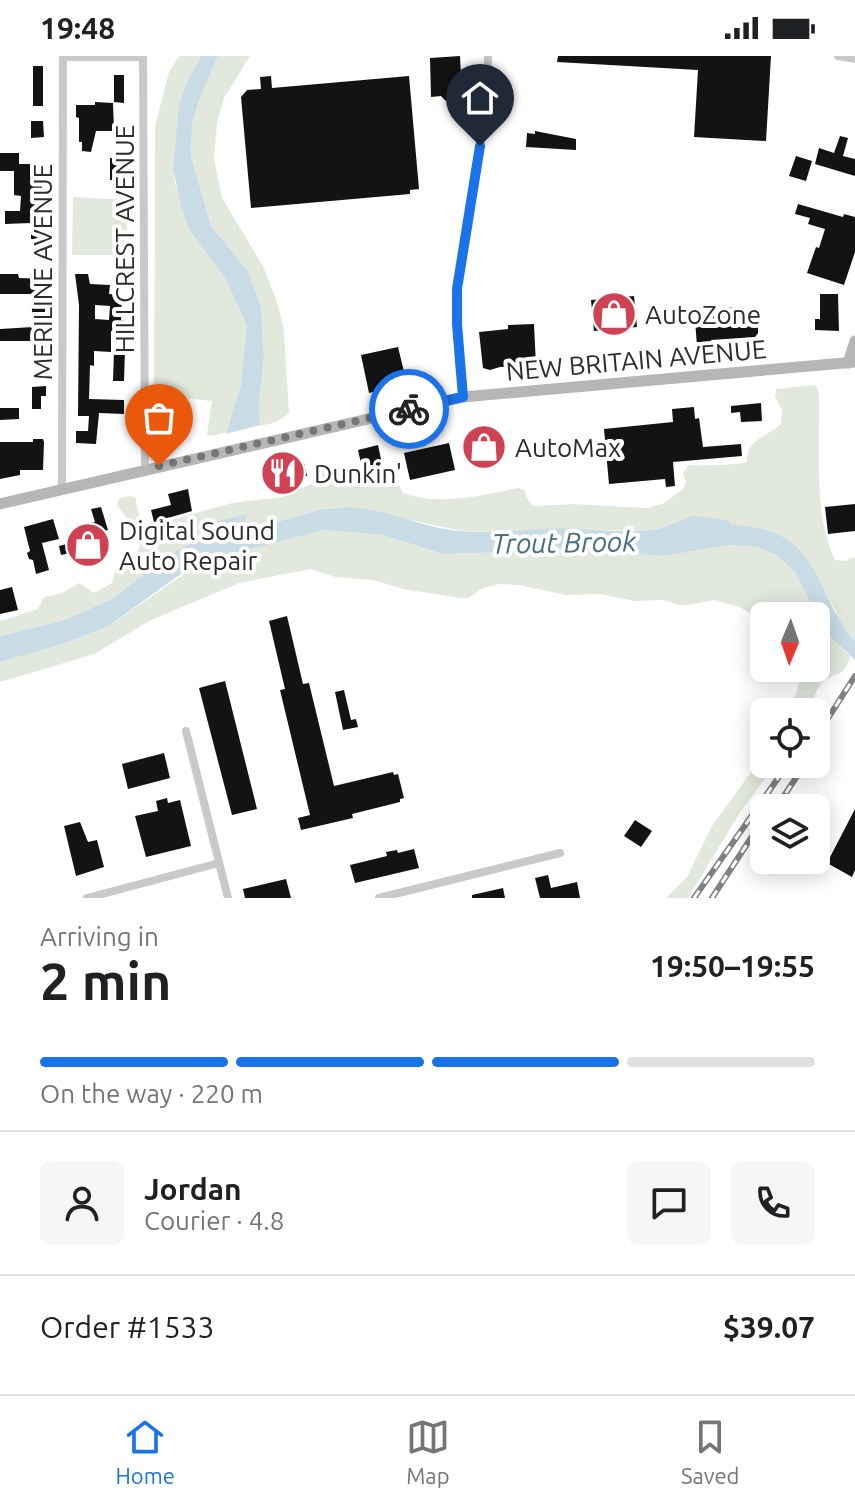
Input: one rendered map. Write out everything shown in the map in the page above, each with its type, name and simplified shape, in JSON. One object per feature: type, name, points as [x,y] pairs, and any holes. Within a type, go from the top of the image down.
[{"type":"main road","points":[[852,362],[855,341]]},
{"type":"main road","name":"NEW BRITAIN AVENUE","points":[[0,504],[463,397],[852,362]]},
{"type":"street","points":[[63,57],[143,56]]},
{"type":"street","name":"HILLCREST AVENUE","points":[[143,56],[145,469]]},
{"type":"street","points":[[463,397],[457,289],[486,103],[488,56]]},
{"type":"street","points":[[838,56],[855,59]]},
{"type":"street","name":"MERILINE AVENUE","points":[[62,489],[63,57]]},
{"type":"street","points":[[186,731],[228,898]]},
{"type":"street","points":[[379,898],[560,853]]},
{"type":"street","points":[[87,898],[219,863]]},
{"type":"shaded area","points":[[179,56],[201,56],[179,105],[174,180],[189,229],[226,280],[247,326],[247,333],[239,395],[227,432],[207,434],[212,401],[175,397],[167,406],[168,444],[158,448],[154,437],[155,126],[169,72]]},
{"type":"shaded area","points":[[218,56],[250,56],[224,98],[217,123],[214,159],[222,198],[264,268],[284,331],[289,413],[264,425],[260,425],[259,403],[264,359],[261,307],[248,271],[211,226],[191,156],[192,124]]},
{"type":"shaded area","points":[[73,197],[128,200],[126,255],[72,255]]},
{"type":"shaded area","points":[[813,385],[819,394],[819,480],[823,522],[835,560],[845,561],[855,557],[855,641],[841,626],[809,563],[783,537],[753,527],[709,525],[631,531],[562,528],[462,531],[350,507],[323,509],[255,528],[246,526],[245,514],[213,522],[204,536],[169,554],[112,599],[64,620],[0,636],[0,621],[38,609],[44,597],[62,593],[79,583],[94,593],[112,583],[116,567],[133,556],[140,543],[135,529],[117,504],[120,498],[135,497],[141,518],[150,526],[232,503],[282,497],[314,483],[319,472],[325,469],[361,477],[390,477],[403,493],[431,499],[460,498],[518,488],[524,490],[534,506],[573,504],[648,508],[663,504],[684,488],[683,473],[689,465],[747,462],[754,443],[781,424],[782,410],[775,396],[776,389]]},
{"type":"shaded area","points":[[324,530],[383,535],[443,554],[543,547],[664,556],[729,545],[756,547],[775,554],[795,572],[810,602],[750,602],[750,614],[740,607],[714,600],[682,606],[663,600],[635,601],[599,594],[566,595],[499,584],[483,588],[468,598],[461,598],[403,589],[373,580],[335,577],[311,569],[239,583],[151,620],[94,654],[0,682],[0,662],[60,645],[107,627],[190,570],[228,555]]},
{"type":"shaded area","points":[[830,637],[850,656],[842,671],[830,677]]},
{"type":"shaded area","points":[[799,682],[824,682],[814,698],[794,698]]},
{"type":"shaded area","points":[[750,773],[750,778],[766,778],[754,794],[750,794],[750,799],[688,898],[666,898],[687,877],[712,826]]},
{"type":"water","points":[[201,56],[218,56],[192,124],[191,156],[211,226],[248,271],[261,307],[264,358],[260,425],[226,434],[240,389],[247,326],[226,280],[189,229],[173,168],[179,105]]},
{"type":"water","points":[[350,507],[438,528],[465,531],[560,528],[633,531],[730,525],[767,530],[796,546],[815,571],[837,616],[855,641],[855,660],[830,637],[830,602],[810,602],[795,572],[775,554],[756,547],[729,545],[664,556],[542,547],[443,554],[383,535],[324,530],[228,555],[197,567],[178,576],[107,627],[60,645],[0,662],[0,636],[64,620],[112,599],[169,554],[204,537],[213,522],[246,514],[246,526],[255,528],[323,509]]},
{"type":"building","points":[[460,56],[462,95],[451,96],[446,101],[441,96],[431,97],[430,58]]},
{"type":"building","points":[[558,56],[771,56],[766,141],[694,137],[698,70],[557,62]]},
{"type":"building","points":[[33,66],[43,66],[43,106],[33,106]]},
{"type":"building","points":[[114,75],[124,75],[124,103],[114,102]]},
{"type":"building","points":[[271,76],[272,88],[409,76],[419,189],[410,190],[410,194],[251,208],[241,97],[247,90],[261,89],[260,77]]},
{"type":"building","points":[[95,102],[113,103],[114,131],[96,131],[91,152],[82,151],[76,105],[95,105]]},
{"type":"building","points":[[31,121],[43,121],[44,137],[31,138]]},
{"type":"building","points":[[535,131],[576,139],[576,150],[526,147],[527,133],[535,134]]},
{"type":"building","points":[[840,136],[848,138],[843,156],[855,159],[855,176],[815,164],[819,148],[834,153]]},
{"type":"building","points":[[0,153],[19,153],[19,164],[30,164],[30,169],[42,171],[42,240],[31,239],[31,223],[5,224],[5,211],[20,211],[21,196],[14,195],[14,171],[0,171]]},
{"type":"building","points":[[796,156],[812,161],[806,181],[789,176]]},
{"type":"building","points":[[110,158],[122,159],[122,180],[110,180]]},
{"type":"building","points":[[798,204],[843,217],[844,214],[855,217],[855,252],[844,285],[807,273],[825,229],[808,224],[810,218],[795,214]]},
{"type":"building","points":[[0,274],[46,279],[44,341],[0,341],[0,329],[33,327],[31,294],[0,294]]},
{"type":"building","points":[[75,274],[88,274],[90,284],[110,285],[109,294],[122,295],[124,331],[111,331],[111,352],[94,351],[94,366],[90,365],[89,399],[124,400],[124,414],[99,413],[96,444],[76,443],[76,431],[88,431],[89,416],[78,416],[79,305]],"holes":[[[95,305],[110,306],[109,320],[95,319]]]},
{"type":"building","points":[[820,294],[838,294],[839,331],[815,330],[815,319],[820,319]]},
{"type":"building","name":"AutoZone","points":[[634,296],[637,327],[594,331],[591,300]]},
{"type":"building","points":[[739,307],[740,322],[754,321],[758,324],[755,337],[711,340],[712,345],[697,346],[695,320],[710,318],[709,309]]},
{"type":"building","points":[[534,324],[536,366],[483,368],[479,332],[508,329],[508,325]]},
{"type":"building","points":[[398,347],[407,384],[369,393],[361,355]]},
{"type":"building","points":[[114,351],[125,351],[124,381],[113,381]]},
{"type":"building","points":[[46,386],[46,396],[41,396],[41,409],[32,409],[32,387]]},
{"type":"building","points":[[761,403],[762,421],[741,422],[740,412],[731,413],[731,406]]},
{"type":"building","points":[[694,407],[695,419],[699,418],[703,447],[741,444],[742,456],[673,462],[675,486],[666,487],[665,479],[609,484],[604,429],[673,422],[672,409]]},
{"type":"building","points":[[0,408],[19,408],[19,419],[0,420]]},
{"type":"building","name":"AutoMax","points":[[484,435],[484,438],[502,436],[504,458],[470,462],[465,437]]},
{"type":"building","points":[[33,439],[43,439],[44,442],[43,470],[20,470],[20,475],[0,479],[0,442],[33,442]]},
{"type":"building","points":[[449,443],[455,470],[410,480],[404,453]]},
{"type":"building","points":[[378,445],[382,464],[362,468],[358,450]]},
{"type":"building","points":[[304,463],[307,476],[274,483],[271,468]]},
{"type":"building","points":[[188,489],[192,511],[154,522],[151,510],[171,505],[168,494]]},
{"type":"building","points":[[855,504],[855,531],[828,534],[825,507]]},
{"type":"building","points":[[101,507],[108,530],[96,533],[102,559],[83,564],[80,551],[61,555],[59,546],[78,541],[74,527],[95,522],[91,509]]},
{"type":"building","points":[[53,519],[59,539],[42,543],[49,570],[36,574],[33,560],[27,553],[30,551],[24,527]]},
{"type":"building","points":[[12,587],[18,610],[0,614],[0,590]]},
{"type":"building","points":[[287,616],[303,684],[309,683],[334,786],[393,772],[394,775],[398,774],[404,798],[400,802],[352,814],[353,818],[301,830],[298,818],[310,815],[280,690],[285,689],[269,621]]},
{"type":"building","points":[[225,681],[257,809],[232,815],[199,688]]},
{"type":"building","points":[[344,690],[351,720],[356,719],[358,727],[343,730],[335,692]]},
{"type":"building","points":[[164,753],[170,778],[128,789],[122,764]]},
{"type":"building","points":[[167,798],[168,803],[180,800],[191,846],[146,857],[135,816],[158,811],[156,801]]},
{"type":"building","points":[[855,809],[855,870],[852,877],[830,865],[830,857]]},
{"type":"building","points":[[635,820],[652,831],[641,847],[624,836]]},
{"type":"building","points":[[80,822],[88,842],[97,840],[104,867],[76,876],[64,826]]},
{"type":"building","points":[[414,849],[419,868],[355,883],[350,865],[387,856],[386,852]]},
{"type":"building","points":[[548,875],[551,888],[577,882],[580,898],[540,898],[535,878]]},
{"type":"building","points":[[286,879],[291,898],[245,898],[243,889]]},
{"type":"building","points":[[503,888],[505,898],[472,898],[472,895]]},
{"type":"waterway","name":"Trout Brook","points":[[664,537],[694,525],[724,529]]},
{"type":"railway","points":[[830,715],[855,676]]},
{"type":"railway","points":[[694,898],[778,778]]},
{"type":"railway","points":[[785,794],[796,778]]},
{"type":"railway","points":[[712,898],[750,840]]},
{"type":"way so far","points":[[159,466],[409,409]]},
{"type":"place","name":"AutoZone","points":[[614,314]]},
{"type":"place","name":"AutoMax","points":[[484,447]]},
{"type":"place","name":"Dunkin'","points":[[283,473]]},
{"type":"place","name":"Digital Sound Auto Repair","points":[[88,545]]},
{"type":"route","points":[[409,409],[463,397],[457,289],[480,146]]}]
